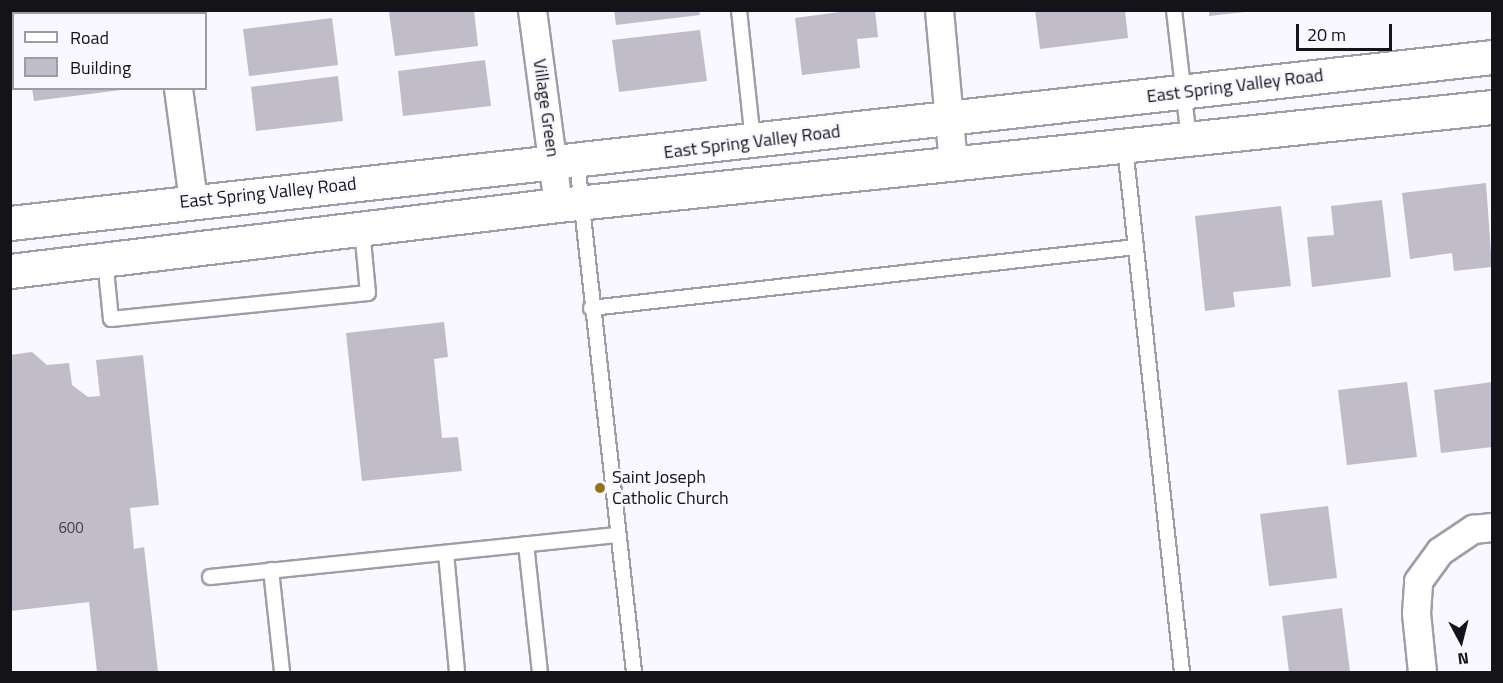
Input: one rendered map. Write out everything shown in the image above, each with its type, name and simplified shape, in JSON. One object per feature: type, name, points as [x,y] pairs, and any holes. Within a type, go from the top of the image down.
[{"type":"street","name":"Village Green","points":[[532,10],[565,164],[569,204]]},
{"type":"street","points":[[939,10],[953,165]]},
{"type":"street","name":"East Spring Valley Road","points":[[10,223],[193,201],[565,164],[1492,57]]},
{"type":"street","points":[[178,90],[193,201]]},
{"type":"street","points":[[10,271],[569,204],[1492,107]]},
{"type":"street","points":[[1422,672],[1416,613],[1418,581],[1440,551],[1473,529],[1492,527]]},
{"type":"lane","points":[[739,10],[753,142]]},
{"type":"lane","points":[[1174,10],[1189,140]]},
{"type":"lane","points":[[1125,147],[1182,672]]},
{"type":"lane","points":[[569,204],[591,308],[634,672]]},
{"type":"lane","points":[[105,260],[111,319],[369,293],[362,229]]},
{"type":"lane","points":[[591,308],[1136,247]]},
{"type":"lane","points":[[210,577],[617,535]]},
{"type":"lane","points":[[526,544],[540,672]]},
{"type":"lane","points":[[446,553],[457,672]]},
{"type":"lane","points":[[271,570],[282,672]]},
{"type":"building","points":[[474,10],[478,46],[395,56],[389,12]]},
{"type":"building","points":[[614,10],[699,10],[700,15],[616,25]]},
{"type":"building","points":[[855,10],[875,10],[878,37],[857,39],[860,68],[802,75],[795,18]]},
{"type":"building","points":[[1035,10],[1125,10],[1128,38],[1040,49]]},
{"type":"building","points":[[1209,10],[1245,10],[1245,12],[1209,16]]},
{"type":"building","points":[[332,18],[338,65],[249,76],[243,29]]},
{"type":"building","points":[[700,30],[707,81],[619,92],[612,40]]},
{"type":"building","points":[[485,60],[491,106],[403,116],[398,71]]},
{"type":"building","points":[[338,76],[343,121],[256,131],[251,87]]},
{"type":"building","points":[[32,90],[121,90],[34,101]]},
{"type":"building","points":[[1486,183],[1492,267],[1454,271],[1452,253],[1410,259],[1402,193]]},
{"type":"building","points":[[1382,200],[1391,277],[1312,287],[1307,237],[1334,235],[1331,206]]},
{"type":"building","points":[[1281,206],[1291,286],[1233,292],[1235,307],[1205,311],[1195,216]]},
{"type":"building","points":[[444,322],[448,357],[434,359],[442,438],[458,437],[462,471],[362,481],[346,333]]},
{"type":"building","points":[[32,352],[47,365],[69,363],[72,385],[88,397],[100,396],[96,360],[143,355],[159,505],[130,508],[134,549],[144,547],[158,672],[97,672],[89,602],[10,611],[10,355]]},
{"type":"building","points":[[1407,382],[1417,457],[1347,465],[1338,390]]},
{"type":"building","points":[[1492,382],[1492,447],[1441,453],[1434,390]]},
{"type":"building","points":[[1328,506],[1337,578],[1269,586],[1260,514]]},
{"type":"building","points":[[1342,608],[1350,672],[1289,672],[1282,616]]},
{"type":"place","name":"Saint Joseph Catholic Church","points":[[600,488]]}]
